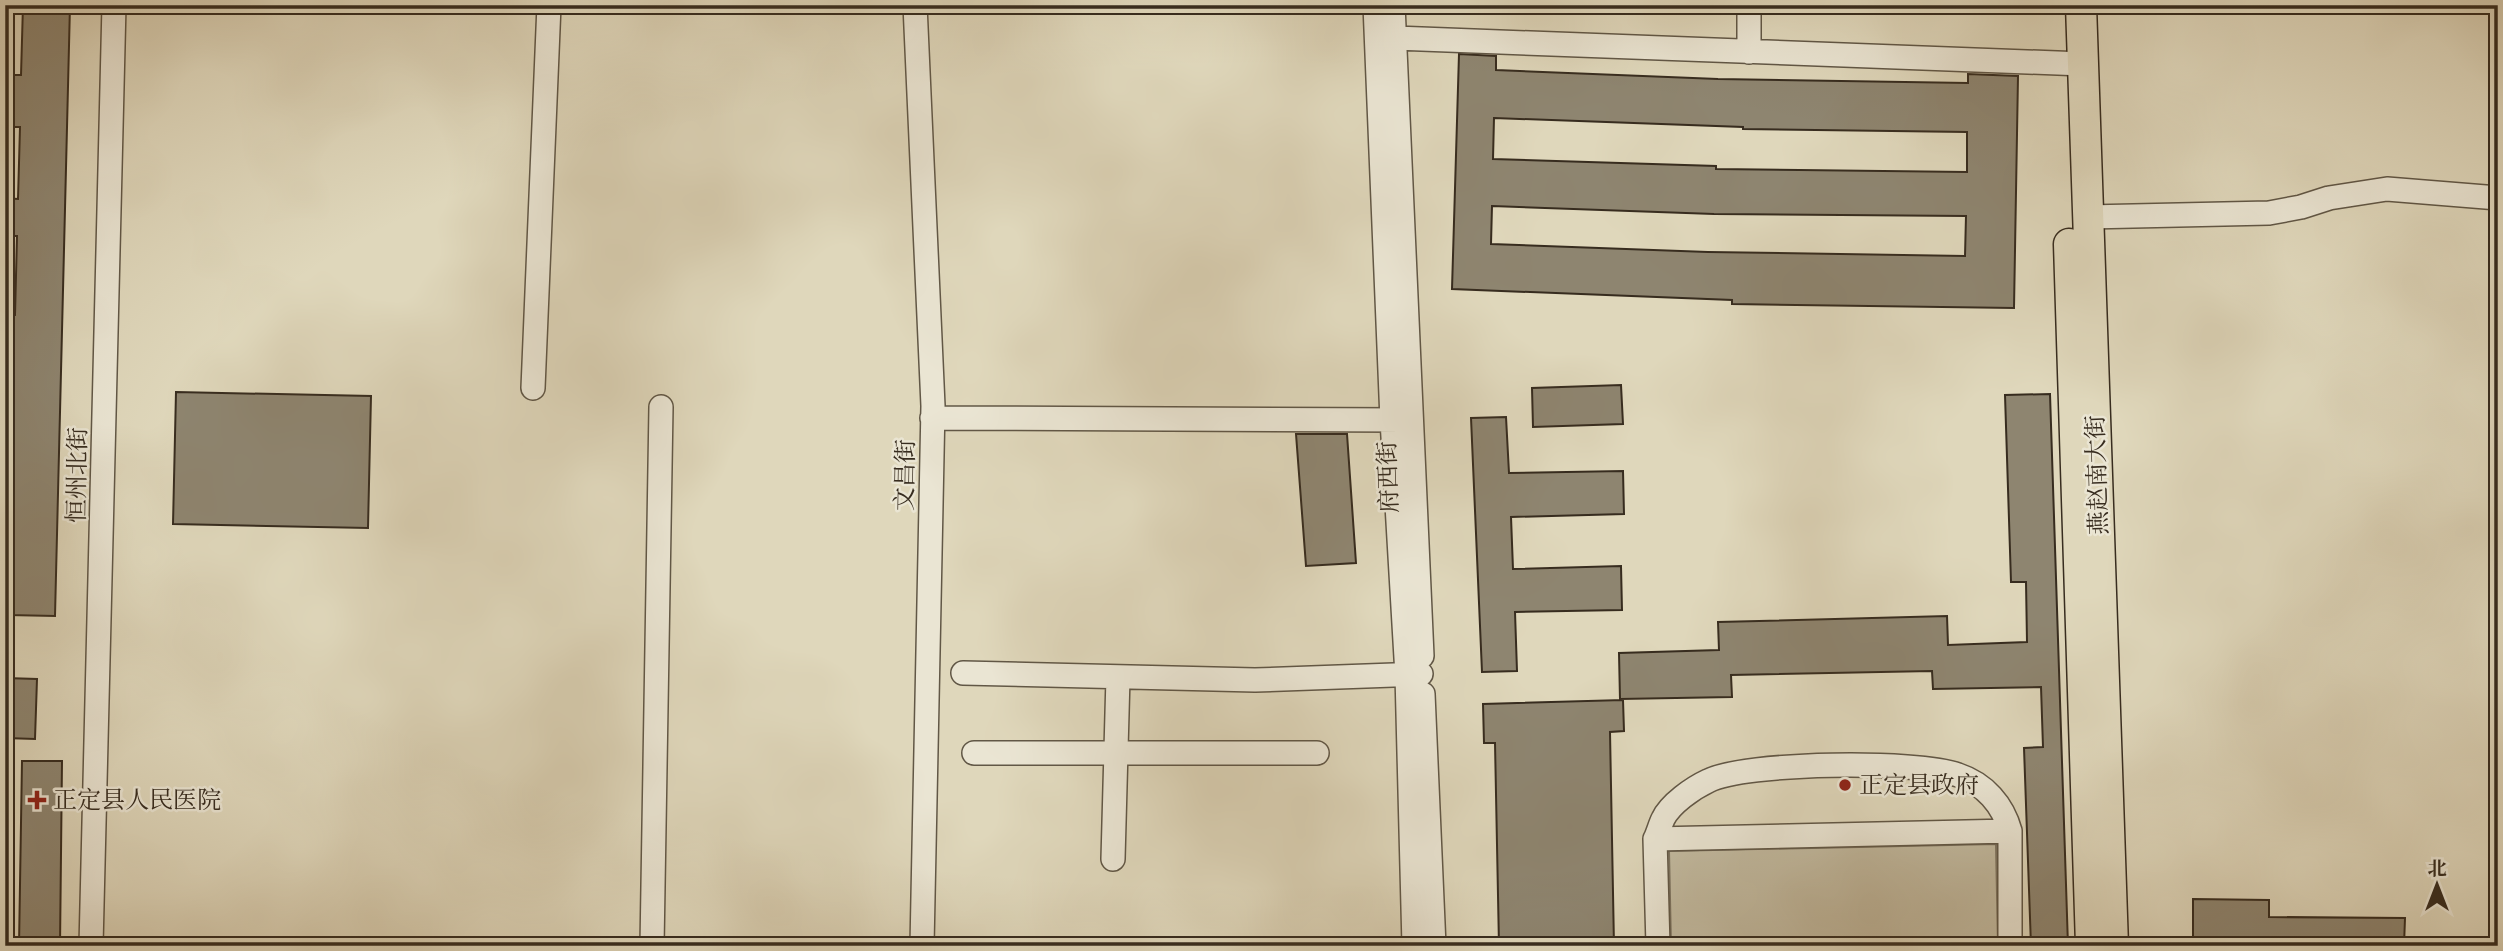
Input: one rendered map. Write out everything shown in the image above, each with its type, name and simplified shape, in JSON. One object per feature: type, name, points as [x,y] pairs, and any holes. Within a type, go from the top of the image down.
[{"type":"main road","points":[[2064,5],[2074,64],[2071,336],[2091,946]]},
{"type":"main road","name":"燕赵南大街","points":[[2081,5],[2074,64],[2088,218],[2113,946]]},
{"type":"street","name":"恒州北街","points":[[91,946],[114,5]]},
{"type":"street","points":[[533,388],[549,5]]},
{"type":"street","name":"文昌街","points":[[915,5],[932,418],[922,946]]},
{"type":"street","points":[[932,418],[1402,420],[1375,5]]},
{"type":"street","name":"府西街","points":[[1393,5],[1402,420],[1415,674],[1434,946]]},
{"type":"street","points":[[1749,5],[1749,52]]},
{"type":"street","points":[[1395,38],[2074,64]]},
{"type":"street","points":[[2088,218],[2269,213],[2329,198],[2387,189],[2498,198]]},
{"type":"street","points":[[652,946],[661,407]]},
{"type":"street","points":[[962,673],[1255,680],[1415,674],[1414,946]]},
{"type":"street","points":[[1113,859],[1118,677]]},
{"type":"street","points":[[974,753],[1317,753]]},
{"type":"street","points":[[1658,946],[1656,839],[1664,816],[1709,780],[1740,772],[1798,766],[1910,766],[1958,775],[1988,791],[2005,813],[2010,831],[2010,946]]},
{"type":"street","points":[[1656,839],[2010,831]]},
{"type":"shaded area","points":[[1996,844],[1998,946],[1671,946],[1669,851]]},
{"type":"building","points":[[23,5],[70,5],[55,616],[8,615],[11,479],[5,479],[5,432],[12,432],[14,365],[5,364],[5,314],[15,315],[17,236],[5,236],[5,198],[18,199],[20,127],[5,127],[5,75],[21,75]]},
{"type":"building","points":[[1459,54],[1496,56],[1496,70],[1718,79],[1968,83],[1968,74],[2018,76],[2014,308],[1732,304],[1732,300],[1452,289]],"holes":[[[1494,118],[1743,129],[1967,132],[1967,172],[1716,169],[1716,166],[1493,159]],[[1492,206],[1714,214],[1966,216],[1965,256],[1708,252],[1491,244]]]},
{"type":"building","points":[[1621,385],[1623,424],[1533,427],[1532,388]]},
{"type":"building","points":[[176,392],[371,396],[368,528],[173,524]]},
{"type":"building","points":[[2050,394],[2068,946],[2031,946],[2024,748],[2043,747],[2041,687],[1933,689],[1932,671],[1731,675],[1732,697],[1620,699],[1619,653],[1719,650],[1718,622],[1947,616],[1948,645],[2027,642],[2026,582],[2011,582],[2005,395]]},
{"type":"building","points":[[1506,417],[1509,473],[1623,471],[1624,514],[1511,517],[1513,569],[1621,566],[1622,610],[1515,612],[1517,671],[1482,672],[1471,418]]},
{"type":"building","points":[[1296,434],[1347,434],[1356,563],[1306,566]]},
{"type":"building","points":[[5,678],[37,679],[35,739],[5,738]]},
{"type":"building","points":[[1623,700],[1624,731],[1610,732],[1614,946],[1499,946],[1495,743],[1484,743],[1483,704]]},
{"type":"building","points":[[22,761],[62,761],[60,946],[19,946]]},
{"type":"building","points":[[2193,899],[2269,900],[2269,917],[2405,918],[2404,946],[2193,946]]},
{"type":"place","name":"正定县政府","points":[[1845,785]]},
{"type":"place","name":"正定县人民医院","points":[[37,800]]}]
